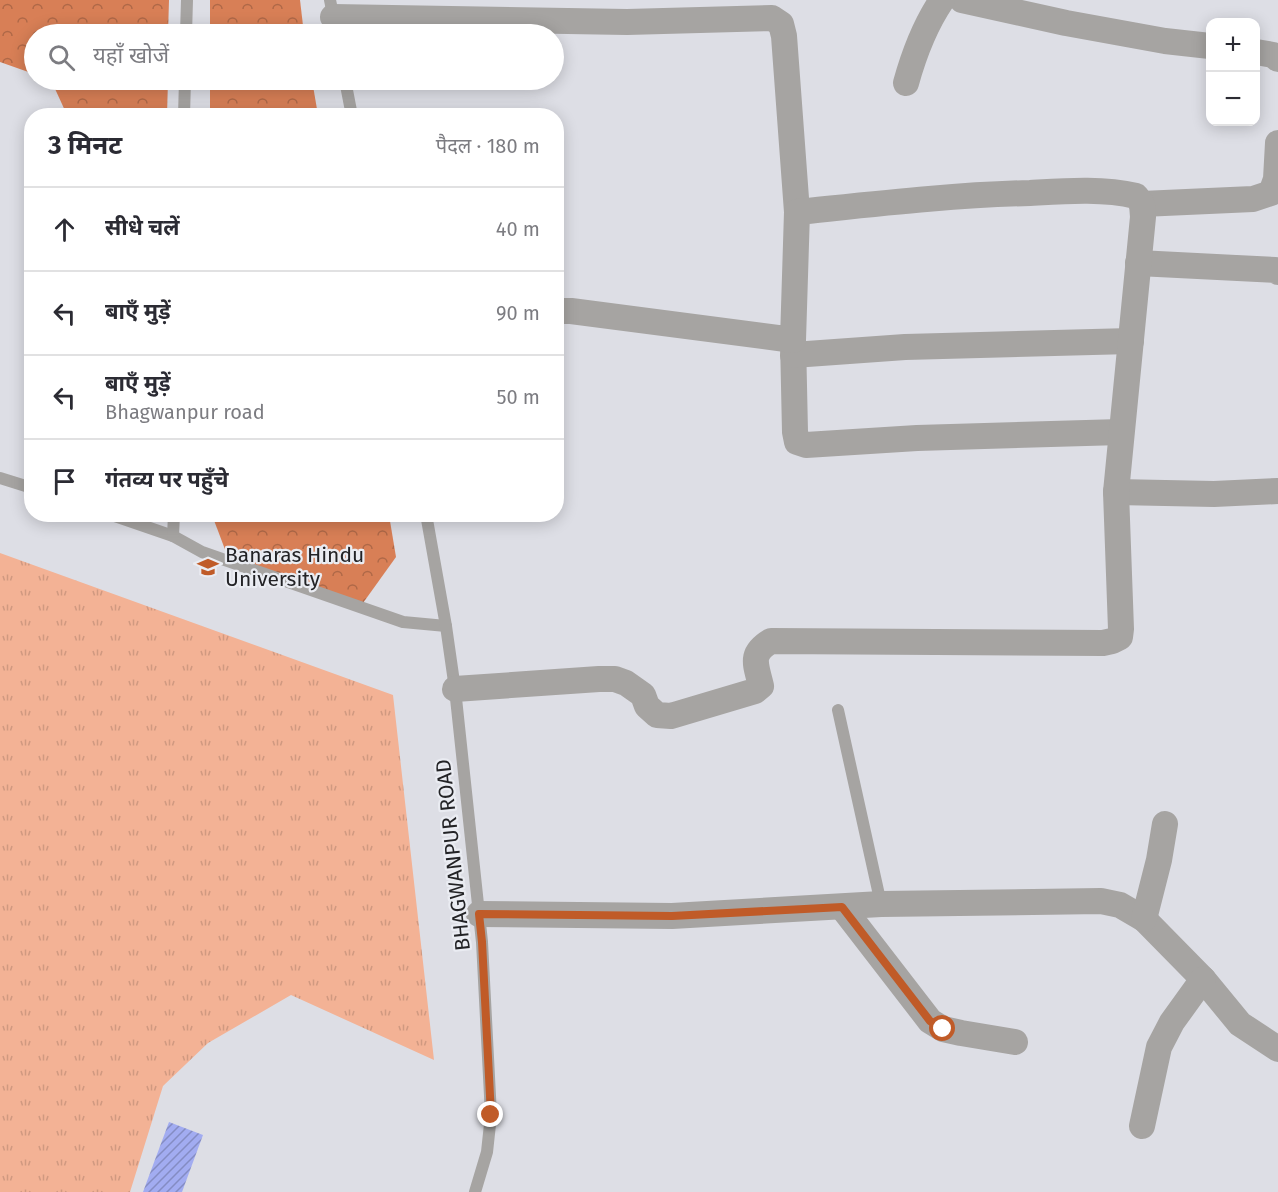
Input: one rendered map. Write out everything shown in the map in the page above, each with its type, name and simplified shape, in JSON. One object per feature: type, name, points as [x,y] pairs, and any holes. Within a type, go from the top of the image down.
[{"type":"street","points":[[906,83],[921,39],[942,0]]},
{"type":"street","points":[[962,0],[1066,23],[1165,41],[1206,46]]},
{"type":"street","points":[[333,17],[627,22],[772,18],[781,24],[784,36],[797,212],[793,347],[797,442],[806,445],[917,438],[1121,432]]},
{"type":"street","points":[[1260,53],[1273,55],[1278,59]]},
{"type":"street","points":[[1142,204],[1253,199],[1271,193],[1276,179],[1278,143]]},
{"type":"street","points":[[455,689],[615,679],[626,683],[643,695],[647,706],[657,715],[671,716],[755,691],[761,686],[756,657],[760,648],[771,641],[1103,643],[1120,637],[1116,492],[1143,217],[1142,204],[1136,195],[1067,191],[976,194],[797,212]]},
{"type":"street","points":[[1138,263],[1275,270],[1278,272]]},
{"type":"street","points":[[564,310],[793,347],[905,347],[1131,341]]},
{"type":"street","points":[[1116,492],[1214,494],[1278,491]]},
{"type":"street","points":[[1144,919],[1159,860],[1165,824]]},
{"type":"street","points":[[479,914],[672,916],[881,904],[1101,901],[1120,905],[1144,919],[1203,979],[1240,1024],[1278,1049]]},
{"type":"street","points":[[842,907],[930,1021],[943,1029],[1015,1042]]},
{"type":"street","points":[[1142,1126],[1159,1047],[1172,1022],[1203,979]]},
{"type":"lane","points":[[186,24],[187,0]]},
{"type":"lane","points":[[184,108],[185,90]]},
{"type":"lane","points":[[347,90],[350,108]]},
{"type":"lane","points":[[0,478],[24,486]]},
{"type":"lane","points":[[132,522],[173,536],[202,552],[403,622],[446,626]]},
{"type":"lane","points":[[173,536],[174,522]]},
{"type":"lane","name":"BHAGWANPUR ROAD","points":[[427,522],[455,689],[482,942],[491,1115],[487,1152],[475,1192]]},
{"type":"lane","points":[[838,710],[881,904]]},
{"type":"green space","points":[[0,0],[169,0],[168,24],[24,24],[24,70],[0,62]]},
{"type":"green space","points":[[210,0],[300,0],[303,24],[210,24]]},
{"type":"green space","points":[[56,90],[168,90],[167,108],[64,108]]},
{"type":"green space","points":[[210,90],[314,90],[317,108],[210,108]]},
{"type":"green space","points":[[215,522],[390,522],[396,557],[363,603],[232,568]]},
{"type":"green space","points":[[0,553],[393,695],[434,1060],[291,995],[208,1043],[163,1086],[130,1192],[0,1192]]},
{"type":"building","points":[[169,1122],[203,1135],[182,1192],[143,1192]]},
{"type":"place","name":"Banaras Hindu University","points":[[208,567]]},
{"type":"route","points":[[491,1115],[479,914],[672,916],[842,907],[930,1021],[943,1029]]}]
